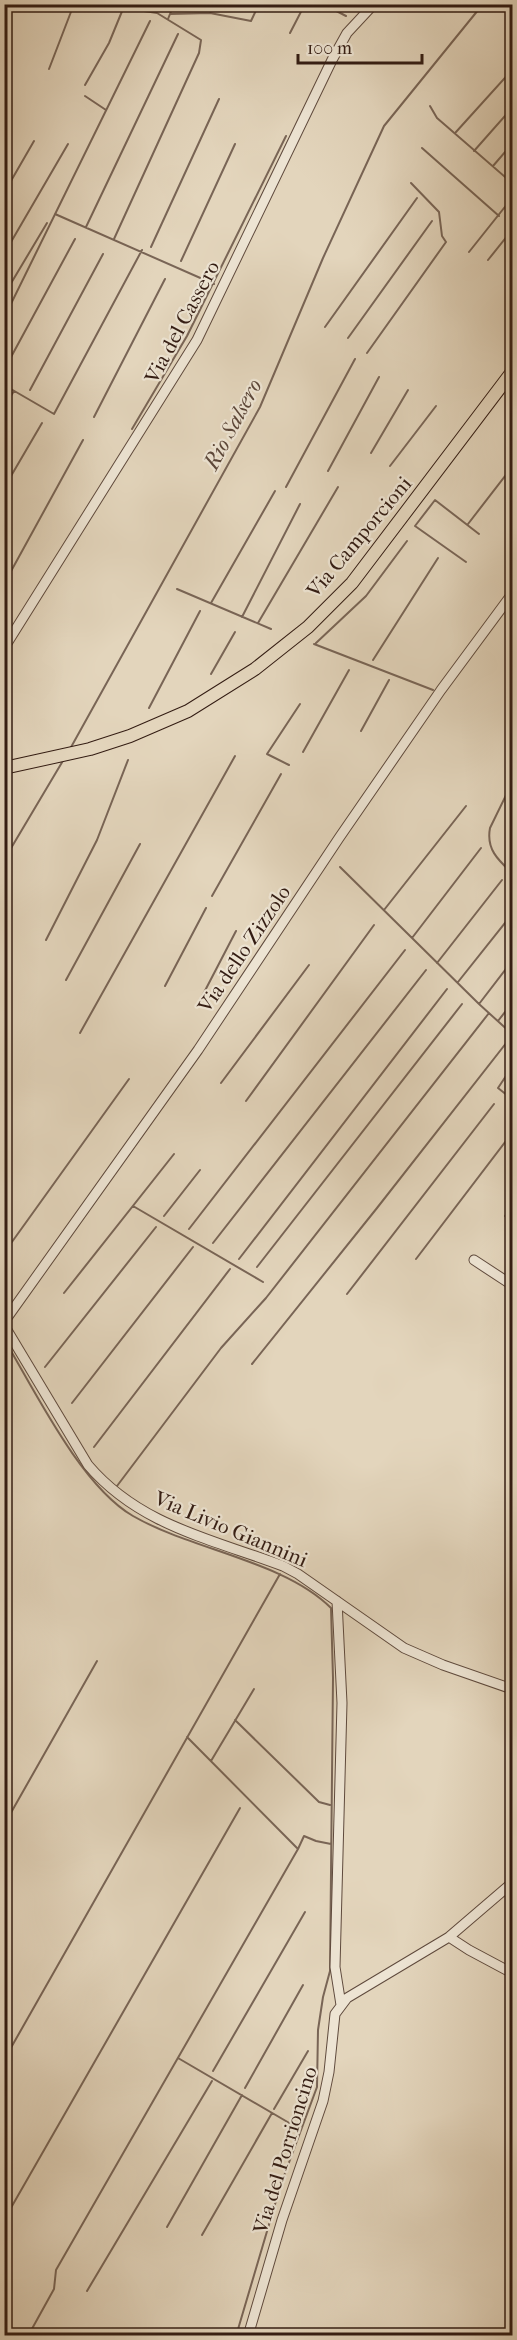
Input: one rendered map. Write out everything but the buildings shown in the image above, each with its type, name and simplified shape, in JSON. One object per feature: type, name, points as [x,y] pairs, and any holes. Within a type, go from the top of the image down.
[{"type":"main road","name":"Via Camporcioni","points":[[4,768],[90,749],[130,736],[188,711],[255,669],[308,627],[352,583],[513,372]]},
{"type":"street","name":"Via del Cassero","points":[[4,648],[197,340],[332,60],[347,33],[374,4]]},
{"type":"street","name":"Via dello Zizzolo","points":[[4,1323],[198,1050],[441,690],[513,594]]},
{"type":"street","points":[[474,1260],[513,1285]]},
{"type":"street","name":"Via Livio Giannini","points":[[4,1323],[88,1465],[117,1494],[152,1518],[283,1566],[298,1574],[404,1648],[443,1665],[513,1689]]},
{"type":"street","points":[[337,1601],[342,1703],[335,1967],[340,2005]]},
{"type":"street","points":[[340,2005],[347,1998],[449,1936],[513,1883]]},
{"type":"street","points":[[449,1936],[468,1950],[513,1973]]},
{"type":"street","name":"Via del Porrioncino","points":[[248,2336],[282,2220],[323,2101],[329,2072],[335,2014],[340,2005]]},
{"type":"waterway","points":[[49,69],[74,4]]},
{"type":"waterway","points":[[85,85],[109,43],[125,4]]},
{"type":"waterway","points":[[114,239],[199,53],[201,40],[157,13],[144,11],[144,4]]},
{"type":"waterway","points":[[168,19],[174,4]]},
{"type":"waterway","points":[[210,13],[213,4]]},
{"type":"waterway","points":[[170,14],[210,13],[251,21],[259,4]]},
{"type":"waterway","points":[[290,33],[305,4]]},
{"type":"waterway","points":[[323,4],[346,16]]},
{"type":"waterway","points":[[339,12],[342,4]]},
{"type":"waterway","name":"Rio Salsero","points":[[70,749],[260,407],[323,258],[384,126],[483,4]]},
{"type":"waterway","points":[[4,318],[150,21]]},
{"type":"waterway","points":[[86,227],[178,34]]},
{"type":"waterway","points":[[456,132],[512,70]]},
{"type":"waterway","points":[[85,96],[106,110]]},
{"type":"waterway","points":[[151,247],[219,99]]},
{"type":"waterway","points":[[430,106],[437,118],[512,183]]},
{"type":"waterway","points":[[474,151],[512,108]]},
{"type":"waterway","points":[[132,429],[187,336],[286,136]]},
{"type":"waterway","points":[[4,193],[34,141]]},
{"type":"waterway","points":[[4,254],[68,144]]},
{"type":"waterway","points":[[181,261],[235,144]]},
{"type":"waterway","points":[[493,166],[512,144]]},
{"type":"waterway","points":[[422,148],[499,216]]},
{"type":"waterway","points":[[367,353],[446,242],[442,236],[439,212],[411,183]]},
{"type":"waterway","points":[[325,327],[417,198]]},
{"type":"waterway","points":[[469,252],[512,198]]},
{"type":"waterway","points":[[55,214],[214,284]]},
{"type":"waterway","points":[[348,338],[432,221]]},
{"type":"waterway","points":[[4,295],[47,223]]},
{"type":"waterway","points":[[488,260],[512,230]]},
{"type":"waterway","points":[[4,370],[75,239]]},
{"type":"waterway","points":[[4,385],[54,414],[142,250]]},
{"type":"waterway","points":[[30,390],[103,254]]},
{"type":"waterway","points":[[507,276],[512,268]]},
{"type":"waterway","points":[[94,417],[165,279]]},
{"type":"waterway","points":[[286,487],[355,359]]},
{"type":"waterway","points":[[328,471],[379,377]]},
{"type":"waterway","points":[[371,453],[408,390]]},
{"type":"waterway","points":[[4,407],[14,391]]},
{"type":"waterway","points":[[390,466],[436,406]]},
{"type":"waterway","points":[[4,488],[42,423]]},
{"type":"waterway","points":[[4,584],[83,440]]},
{"type":"waterway","points":[[468,524],[512,467]]},
{"type":"waterway","points":[[258,623],[338,487]]},
{"type":"waterway","points":[[211,603],[275,491]]},
{"type":"waterway","points":[[466,562],[415,526],[435,500],[479,534]]},
{"type":"waterway","points":[[242,617],[300,504]]},
{"type":"waterway","points":[[316,643],[366,596],[407,541]]},
{"type":"waterway","points":[[373,660],[438,558]]},
{"type":"waterway","points":[[177,589],[271,629]]},
{"type":"waterway","points":[[149,708],[200,611]]},
{"type":"waterway","points":[[211,674],[235,632]]},
{"type":"waterway","points":[[314,644],[433,690]]},
{"type":"waterway","points":[[303,752],[349,670]]},
{"type":"waterway","points":[[361,731],[389,680]]},
{"type":"waterway","points":[[289,765],[267,754],[300,704]]},
{"type":"waterway","points":[[80,1033],[235,756]]},
{"type":"waterway","name":"Rio Salsero","points":[[4,860],[64,759]]},
{"type":"waterway","points":[[46,940],[97,840],[128,760]]},
{"type":"waterway","points":[[212,896],[281,774]]},
{"type":"waterway","points":[[512,783],[490,828],[489,835],[494,854],[512,873]]},
{"type":"waterway","points":[[384,910],[466,806]]},
{"type":"waterway","points":[[66,980],[140,844]]},
{"type":"waterway","points":[[412,938],[481,848]]},
{"type":"waterway","points":[[508,858],[512,849]]},
{"type":"waterway","points":[[340,867],[512,1034]]},
{"type":"waterway","points":[[437,963],[502,880]]},
{"type":"waterway","points":[[165,986],[206,908]]},
{"type":"waterway","points":[[458,982],[512,914]]},
{"type":"waterway","points":[[246,1101],[374,925]]},
{"type":"waterway","points":[[197,1006],[236,931]]},
{"type":"waterway","points":[[189,1229],[405,950]]},
{"type":"waterway","points":[[479,1004],[512,961]]},
{"type":"waterway","points":[[221,1083],[309,965]]},
{"type":"waterway","points":[[213,1243],[426,970]]},
{"type":"waterway","points":[[239,1259],[447,989]]},
{"type":"waterway","points":[[498,1021],[512,1003]]},
{"type":"waterway","points":[[257,1267],[462,1004]]},
{"type":"waterway","points":[[117,1486],[221,1348],[266,1298],[489,1013]]},
{"type":"waterway","points":[[252,1364],[507,1042]]},
{"type":"waterway","points":[[512,1067],[498,1088],[512,1099]]},
{"type":"waterway","points":[[4,1253],[129,1079]]},
{"type":"waterway","points":[[347,1294],[494,1104]]},
{"type":"waterway","points":[[416,1259],[512,1133]]},
{"type":"waterway","points":[[64,1293],[174,1154]]},
{"type":"waterway","points":[[164,1216],[200,1170]]},
{"type":"waterway","points":[[133,1206],[263,1282]]},
{"type":"waterway","points":[[512,1207],[505,1216],[512,1222]]},
{"type":"waterway","points":[[45,1367],[156,1227]]},
{"type":"waterway","points":[[72,1403],[193,1247]]},
{"type":"waterway","points":[[94,1447],[230,1269]]},
{"type":"waterway","points":[[4,1339],[61,1436],[95,1483],[114,1502],[133,1516],[157,1528],[263,1567],[289,1579],[311,1592],[331,1608],[333,1678],[330,1971],[318,2030],[317,2087],[281,2184],[236,2336]]},
{"type":"waterway","points":[[4,2060],[280,1574]]},
{"type":"waterway","points":[[4,1825],[97,1661]]},
{"type":"waterway","points":[[211,1761],[254,1689]]},
{"type":"waterway","points":[[235,1720],[319,1802],[330,1805]]},
{"type":"waterway","points":[[187,1737],[297,1848]]},
{"type":"waterway","points":[[4,2220],[240,1808]]},
{"type":"waterway","points":[[28,2336],[54,2289],[56,2270],[304,1836],[331,1844]]},
{"type":"waterway","points":[[213,2071],[305,1912]]},
{"type":"waterway","points":[[245,2088],[303,1985]]},
{"type":"waterway","points":[[274,2109],[308,2051]]},
{"type":"waterway","points":[[178,2058],[291,2124],[299,2135]]},
{"type":"waterway","points":[[87,2291],[212,2081]]},
{"type":"waterway","points":[[167,2227],[242,2095]]},
{"type":"waterway","points":[[202,2235],[272,2113]]}]
